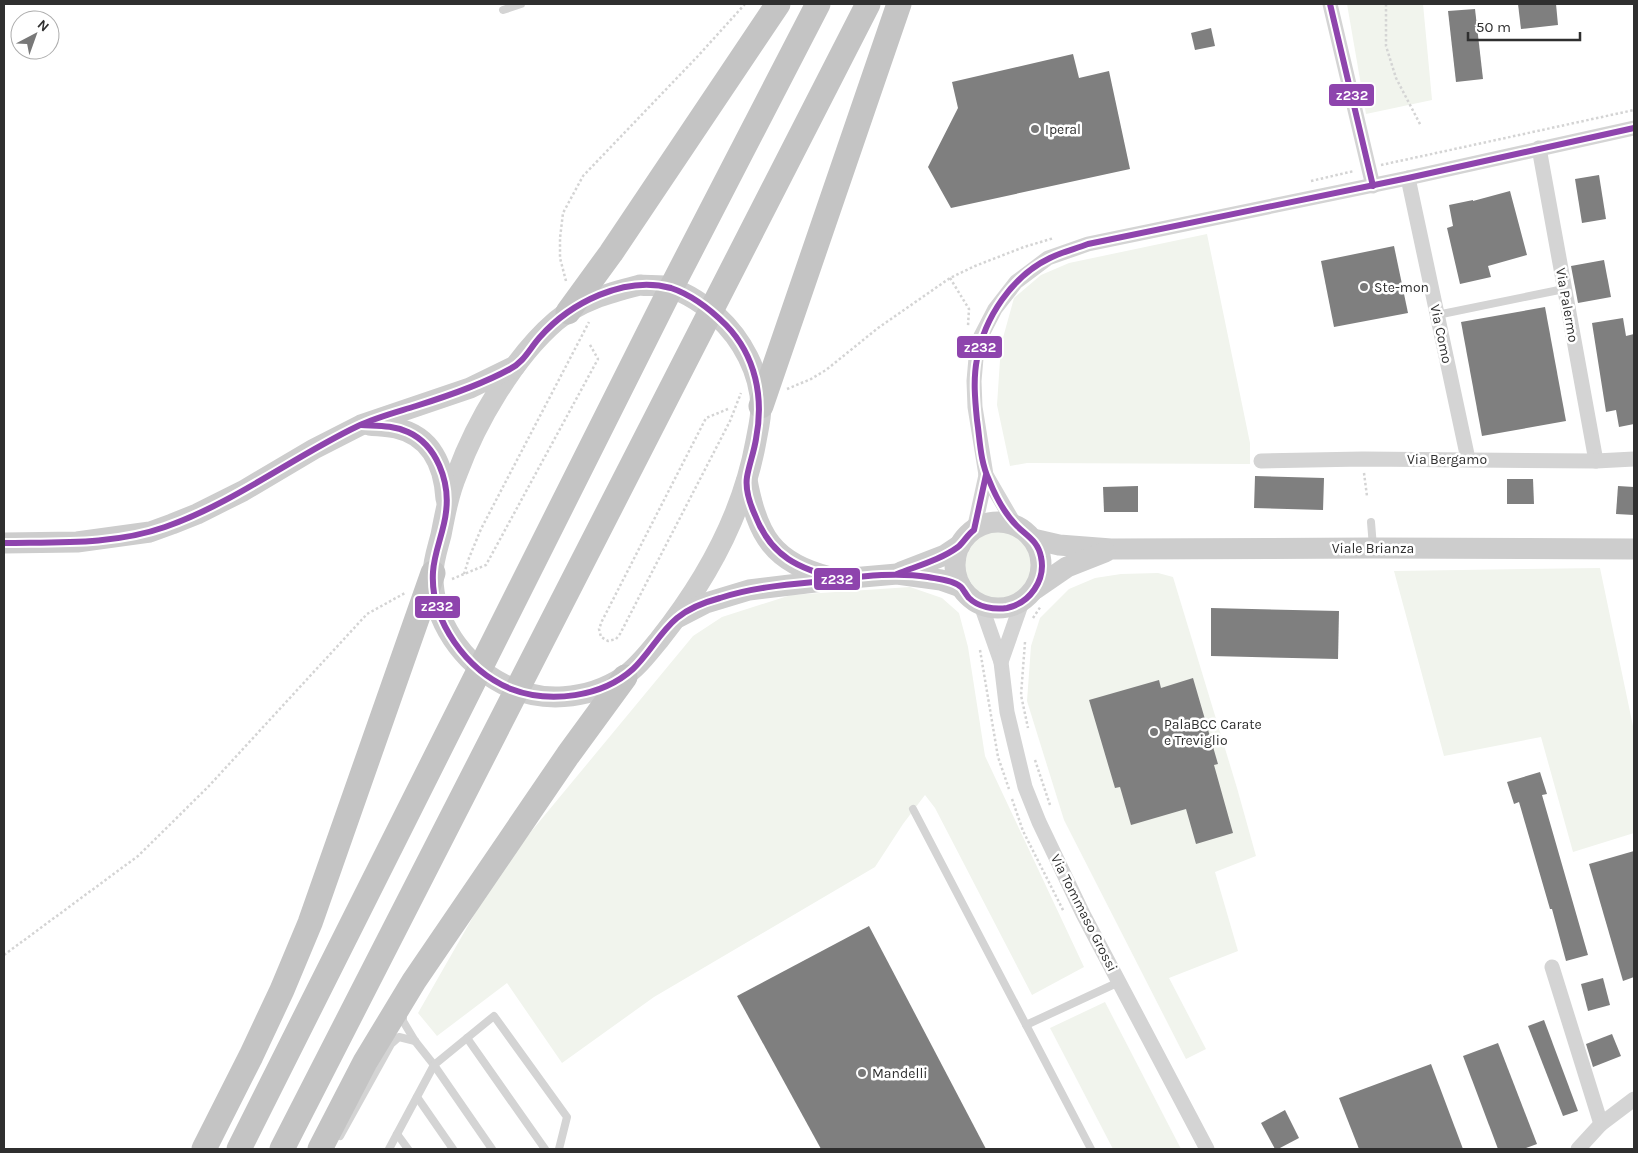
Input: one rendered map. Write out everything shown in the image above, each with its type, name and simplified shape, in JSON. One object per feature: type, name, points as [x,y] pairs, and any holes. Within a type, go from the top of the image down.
[{"type":"highway","points":[[568,312],[616,245],[778,4]]},
{"type":"highway","points":[[239,1149],[668,294],[818,4]]},
{"type":"highway","points":[[282,1149],[868,4]]},
{"type":"highway","points":[[751,399],[899,4]]},
{"type":"highway","points":[[204,1149],[252,1056],[310,923],[441,577]]},
{"type":"highway","points":[[320,1149],[365,1062],[430,957],[568,754],[625,677]]},
{"type":"main road","points":[[361,425],[401,430],[418,438],[434,455],[441,468],[445,482],[447,506],[441,577],[436,601],[450,636],[462,653],[490,677],[512,689],[532,696],[566,697],[611,684],[625,677],[650,651],[676,618],[718,549],[738,506],[747,480],[754,449],[751,399],[757,383],[750,360],[740,341],[722,321],[704,304],[682,292],[662,286],[640,285],[579,304],[556,321],[540,337],[517,365],[492,402],[476,430],[457,474],[447,506]]},
{"type":"main road","points":[[4,543],[77,542],[150,532],[197,514],[243,491],[314,449],[361,425],[470,388],[517,365]]},
{"type":"main road","points":[[747,480],[751,504],[757,522],[780,554],[795,565],[811,572],[840,579]]},
{"type":"main road","points":[[897,574],[945,555],[967,537],[987,524],[1001,522],[1015,525],[1025,531],[1033,539],[1039,550],[1042,564],[1041,577],[1034,603],[1002,609],[981,605],[969,598],[961,587],[955,566],[956,555],[967,537]]},
{"type":"main road","name":"Viale Brianza","points":[[1033,539],[1059,545],[1111,549],[1634,549]]},
{"type":"main road","name":"Viale Brianza","points":[[1034,603],[1067,567],[1111,549]]},
{"type":"main road","points":[[676,618],[706,603],[749,590],[840,579],[897,574],[941,580],[961,587]]},
{"type":"street","points":[[1330,4],[1373,186]]},
{"type":"street","points":[[1015,525],[986,475],[975,407],[974,380],[976,358],[981,336],[995,309],[1016,282],[1048,258],[1088,244],[1373,186],[1634,128]]},
{"type":"street","name":"Via Palermo","points":[[1539,148],[1596,461]]},
{"type":"street","name":"Via Como","points":[[1408,178],[1468,460]]},
{"type":"street","name":"Via Bergamo","points":[[1260,461],[1363,459],[1596,461],[1634,459]]},
{"type":"street","points":[[967,537],[986,475]]},
{"type":"street","name":"Via Tommaso Grossi","points":[[1001,662],[1034,603]]},
{"type":"street","name":"Via Tommaso Grossi","points":[[981,605],[1001,662],[1007,712],[1025,787],[1038,822],[1119,982],[1207,1149]]},
{"type":"street","points":[[1552,967],[1601,1124]]},
{"type":"street","points":[[1578,1149],[1601,1124],[1634,1099]]},
{"type":"lane","points":[[503,10],[521,4]]},
{"type":"lane","points":[[1437,315],[1564,289]]},
{"type":"lane","points":[[1371,522],[1374,548]]},
{"type":"lane","points":[[913,809],[1092,1149]]},
{"type":"lane","points":[[1026,1025],[1119,982]]},
{"type":"lane","points":[[404,998],[403,1021],[415,1041],[434,1065],[492,1149]]},
{"type":"lane","points":[[389,1149],[434,1065],[494,1016],[567,1117],[559,1149]]},
{"type":"lane","points":[[324,1149],[341,1135],[390,1044],[399,1036],[415,1041]]},
{"type":"lane","points":[[467,1038],[545,1149]]},
{"type":"lane","points":[[417,1097],[453,1149]]},
{"type":"lane","points":[[398,1134],[408,1149]]},
{"type":"path","points":[[568,288],[560,258],[563,213],[584,176],[745,4]]},
{"type":"path","points":[[1386,4],[1386,46],[1396,78],[1421,126]]},
{"type":"path","points":[[464,574],[481,529],[587,323],[593,318]]},
{"type":"path","points":[[441,577],[464,574],[486,565],[598,359],[589,343]]},
{"type":"path","points":[[728,409],[706,418],[602,621],[599,630],[602,637],[608,641],[616,639],[620,634],[730,421],[751,399]]},
{"type":"path","points":[[1363,459],[1367,496]]},
{"type":"path","points":[[4,955],[138,856],[208,787],[367,614],[405,593]]},
{"type":"path","points":[[1026,634],[1022,661],[1021,695],[1028,731]]},
{"type":"path","points":[[1035,758],[1052,810]]},
{"type":"shaded area","points":[[1347,4],[1423,4],[1432,100],[1366,114]]},
{"type":"shaded area","points":[[1207,234],[1250,443],[1250,464],[1027,463],[1010,466],[997,405],[1001,345],[1014,298],[1041,275],[1069,263]]},
{"type":"shaded area","points":[[999,531],[1012,534],[1023,541],[1030,552],[1033,565],[1030,578],[1023,589],[1012,596],[999,599],[986,596],[975,589],[968,578],[965,565],[968,552],[975,541],[986,534]]},
{"type":"shaded area","points":[[1600,568],[1634,731],[1634,833],[1573,852],[1541,737],[1444,756],[1394,571]]},
{"type":"shaded area","points":[[1158,573],[1173,577],[1256,856],[1215,872],[1238,951],[1169,978],[1206,1049],[1186,1059],[1064,820],[1027,701],[1031,646],[1040,618],[1069,589],[1095,578],[1121,574]]},
{"type":"shaded area","points":[[910,587],[942,598],[959,613],[968,647],[985,756],[1084,967],[1032,995],[935,808],[925,795],[903,824],[875,867],[654,997],[562,1063],[507,983],[437,1036],[418,1013],[501,868],[693,636],[722,617],[791,595]]},
{"type":"shaded area","points":[[1105,1002],[1181,1149],[1113,1149],[1050,1028]]},
{"type":"building","points":[[1518,4],[1556,4],[1558,25],[1521,29]]},
{"type":"building","points":[[1475,9],[1483,79],[1456,82],[1448,11]]},
{"type":"building","points":[[1211,28],[1215,46],[1195,50],[1191,33]]},
{"type":"building","name":"Iperal","points":[[1073,54],[1079,78],[1109,71],[1130,169],[951,208],[928,167],[958,108],[952,82]]},
{"type":"building","points":[[1599,175],[1606,219],[1582,223],[1575,179]]},
{"type":"building","points":[[1510,191],[1527,255],[1488,266],[1491,277],[1460,284],[1447,228],[1453,226],[1449,205]]},
{"type":"building","name":"Ste-mon","points":[[1394,246],[1408,313],[1334,327],[1321,261]]},
{"type":"building","points":[[1604,260],[1611,297],[1578,303],[1571,266]]},
{"type":"building","points":[[1545,307],[1566,421],[1482,436],[1461,322]]},
{"type":"building","points":[[1623,318],[1626,336],[1634,334],[1634,424],[1619,427],[1616,410],[1606,412],[1592,323]]},
{"type":"building","points":[[1255,476],[1324,478],[1323,510],[1254,508]]},
{"type":"building","points":[[1507,479],[1533,479],[1534,504],[1507,504]]},
{"type":"building","points":[[1138,486],[1138,512],[1104,512],[1103,487]]},
{"type":"building","points":[[1618,486],[1634,487],[1634,515],[1616,514]]},
{"type":"building","points":[[1211,608],[1339,611],[1338,659],[1211,656]]},
{"type":"building","name":"PalaBCC Carate e Treviglio","points":[[1193,678],[1218,764],[1214,765],[1233,833],[1196,844],[1186,809],[1131,825],[1120,787],[1115,788],[1089,700],[1159,680],[1161,688]]},
{"type":"building","points":[[1540,772],[1547,794],[1542,795],[1588,955],[1566,961],[1519,802],[1514,804],[1507,782]]},
{"type":"building","points":[[1634,851],[1634,977],[1623,981],[1589,864]]},
{"type":"building","name":"Mandelli","points":[[869,926],[986,1149],[821,1149],[737,996]]},
{"type":"building","points":[[1603,978],[1610,1005],[1588,1011],[1581,984]]},
{"type":"building","points":[[1544,1020],[1578,1111],[1563,1116],[1528,1026]]},
{"type":"building","points":[[1612,1034],[1621,1056],[1593,1067],[1586,1044]]},
{"type":"building","points":[[1498,1043],[1537,1144],[1523,1149],[1498,1149],[1463,1056]]},
{"type":"building","points":[[1431,1064],[1463,1149],[1359,1149],[1339,1098]]},
{"type":"building","points":[[1285,1110],[1299,1138],[1275,1149],[1261,1123]]},
{"type":"transit line","name":"z232","points":[[1330,4],[1373,186]]},
{"type":"transit line","name":"z232","points":[[361,425],[391,427],[408,432],[418,438],[434,455],[443,477],[447,500],[445,520],[433,572],[438,608],[454,642],[466,657],[495,681],[526,694],[559,697],[591,692],[606,686],[620,679],[633,669],[665,630],[682,614],[709,601],[755,589],[871,576],[914,575],[950,581],[961,587],[969,598],[982,606],[997,609],[1007,608],[1023,601],[1039,582],[1042,566],[1041,557],[1035,543],[1004,510],[986,473],[977,420],[975,374],[981,344],[993,314],[1012,287],[1036,266],[1055,256],[1088,244],[1408,178],[1634,128]]},
{"type":"transit line","name":"z232","points":[[4,543],[106,540],[146,533],[165,527],[239,493],[310,451],[358,426],[464,390],[510,369],[523,359],[552,325],[583,303],[617,289],[635,285],[653,285],[671,288],[693,299],[720,319],[736,337],[751,364],[758,393],[758,424],[747,482],[748,497],[753,511],[769,541],[788,559],[812,571],[840,579]]},
{"type":"transit line","name":"z232","points":[[897,574],[951,552],[974,530],[986,475]]},
{"type":"place","name":"Iperal","points":[[1035,129]]},
{"type":"place","name":"Ste-mon","points":[[1364,287]]},
{"type":"place","name":"PalaBCC Carate e Treviglio","points":[[1154,732]]},
{"type":"place","name":"Mandelli","points":[[862,1073]]}]
